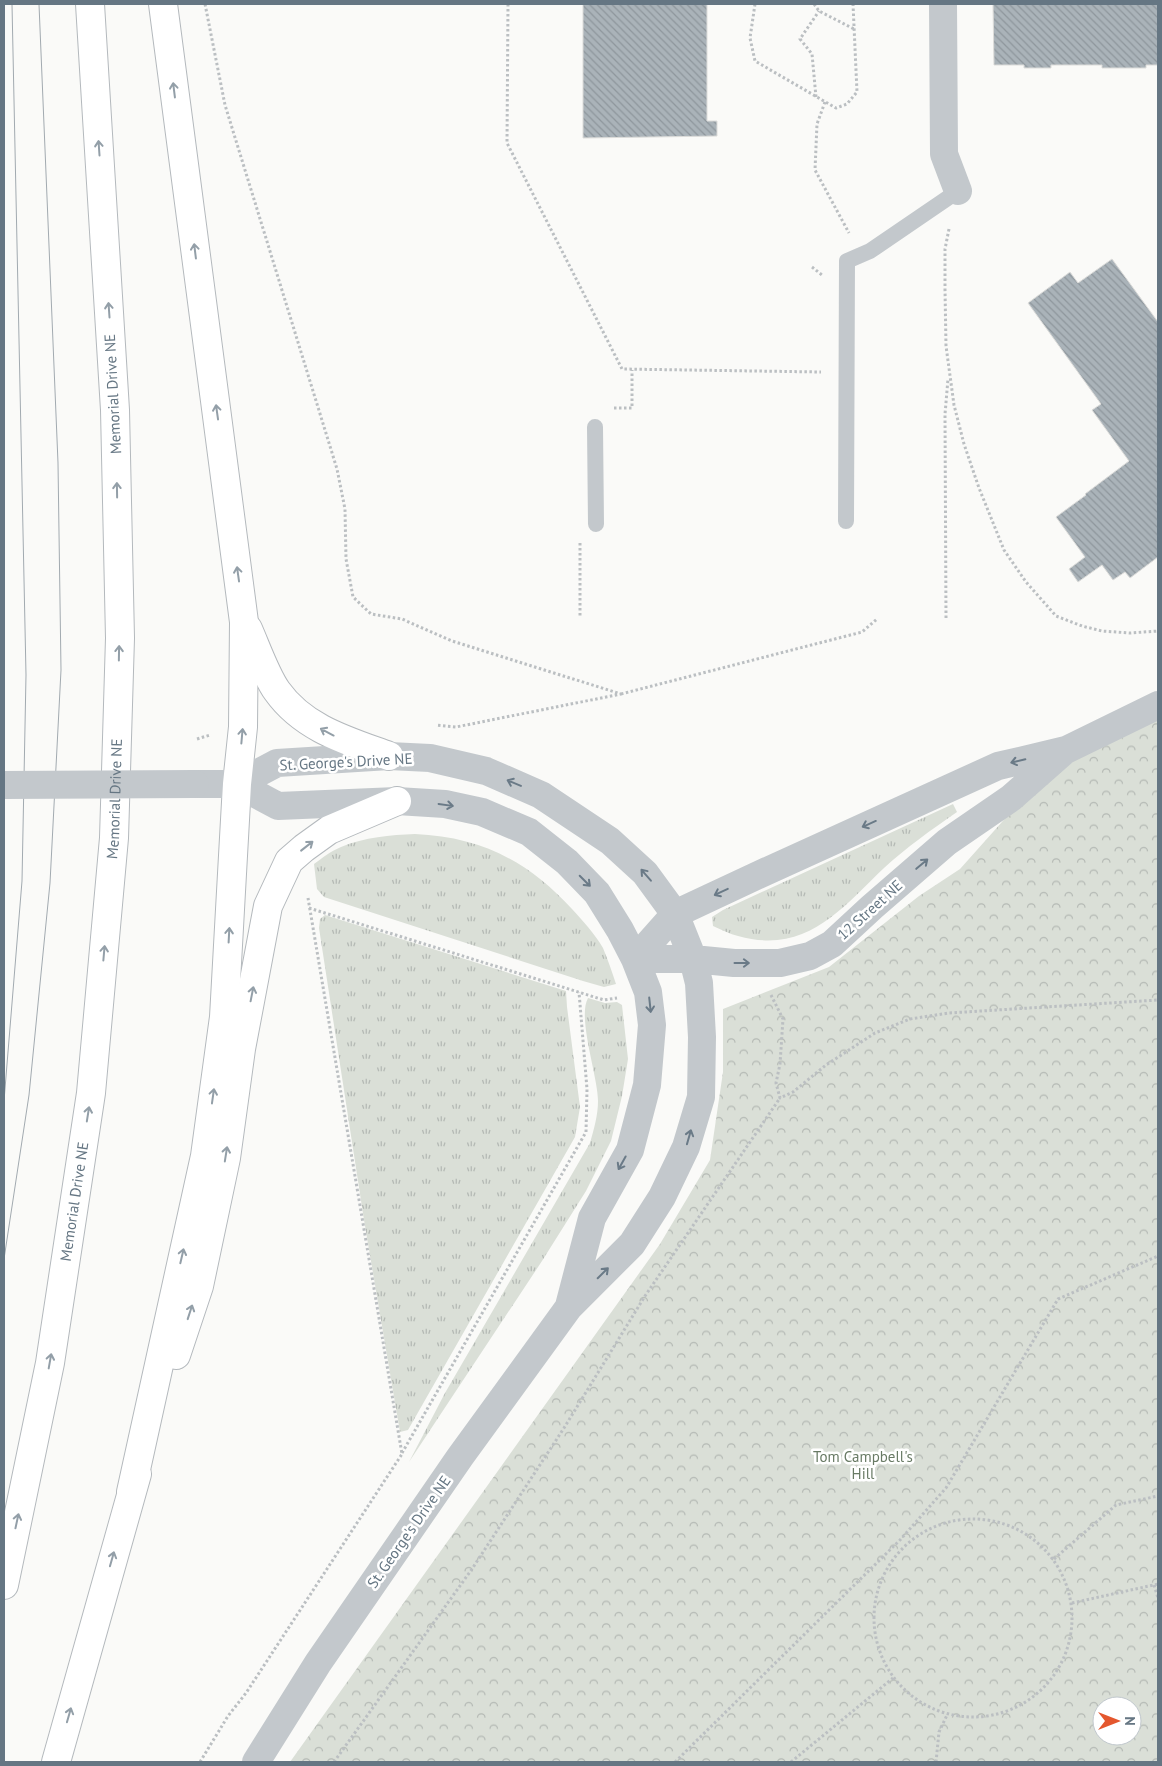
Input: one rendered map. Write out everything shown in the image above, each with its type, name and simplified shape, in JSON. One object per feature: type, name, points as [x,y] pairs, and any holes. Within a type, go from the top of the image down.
[{"type":"highway","name":"Memorial Drive NE","points":[[4,1585],[50,1363],[90,1103],[114,838],[120,638],[115,410],[90,4]]},
{"type":"highway","points":[[131,1492],[205,1156],[224,1018],[237,784],[243,728],[244,622],[163,4]]},
{"type":"highway","points":[[244,622],[276,690],[293,711],[329,733],[389,756]]},
{"type":"highway","points":[[56,1762],[131,1492],[199,1286],[226,1158],[241,1049],[268,906],[289,861],[304,848],[329,830],[397,801]]},
{"type":"street","points":[[943,4],[944,154],[958,191]]},
{"type":"street","name":"12 Street NE","points":[[675,914],[998,766],[1066,750],[1158,706]]},
{"type":"street","name":"12 Street NE","points":[[635,959],[693,958],[734,963],[780,963],[810,956],[832,944],[947,842],[1011,798],[1066,750]]},
{"type":"street","name":"St. George's Drive NE","points":[[4,785],[237,784],[277,763],[389,756],[430,758],[486,771],[541,795],[610,841],[645,873],[675,914],[693,958],[698,983],[702,1037],[701,1097],[686,1147],[662,1197],[632,1244],[569,1308],[460,1457],[318,1663],[256,1762]]},
{"type":"street","name":"St. George's Drive NE","points":[[237,784],[278,806],[397,801],[445,804],[482,812],[529,832],[567,862],[597,893],[635,959],[648,992],[652,1025],[646,1085],[630,1150],[592,1218],[569,1308]]},
{"type":"street","points":[[635,959],[675,914]]},
{"type":"lane","points":[[846,521],[847,261],[870,251],[958,191]]},
{"type":"lane","points":[[594,427],[596,524]]},
{"type":"path","points":[[205,4],[225,104],[337,470],[345,509],[346,559],[353,597],[371,614],[402,619],[452,641],[621,694]]},
{"type":"path","points":[[508,4],[507,143],[622,369],[827,372]]},
{"type":"path","points":[[756,4],[750,38],[756,61],[836,108],[847,104],[857,92],[853,4]]},
{"type":"path","points":[[814,4],[818,11],[854,29]]},
{"type":"path","points":[[816,96],[812,54],[800,39],[818,11]]},
{"type":"path","points":[[825,102],[817,124],[815,170],[849,233]]},
{"type":"path","points":[[958,191],[945,249],[946,346],[949,374],[954,405],[964,444],[979,488],[1004,550],[1026,582],[1056,616],[1102,631],[1130,633],[1158,631]]},
{"type":"path","points":[[812,267],[822,276],[825,283]]},
{"type":"path","points":[[946,618],[945,414],[949,374]]},
{"type":"path","points":[[427,725],[456,727],[621,694],[862,632],[877,619]]},
{"type":"path","points":[[306,889],[402,1454]]},
{"type":"path","points":[[309,908],[604,1000],[623,997]]},
{"type":"path","points":[[200,1762],[228,1716],[402,1454],[586,1132],[587,1089],[578,992]]},
{"type":"path","points":[[769,993],[774,998],[783,1019],[780,1064],[776,1083],[780,1098]]},
{"type":"path","points":[[334,1762],[472,1568],[564,1428],[645,1296],[780,1098],[792,1092],[826,1065],[875,1033],[910,1018],[957,1012],[1158,1000]]},
{"type":"path","points":[[675,1762],[900,1540],[946,1488],[1058,1299],[1158,1256]]},
{"type":"path","points":[[1054,1560],[1116,1505],[1158,1496]]},
{"type":"path","points":[[973,1518],[1004,1522],[1032,1537],[1054,1560],[1066,1580],[1072,1603],[1071,1636],[1060,1668],[1039,1693],[1012,1710],[979,1718],[947,1715],[917,1701],[893,1678],[878,1650],[873,1619],[878,1588],[892,1560],[914,1537],[942,1522],[973,1518]]},
{"type":"path","points":[[1072,1603],[1158,1584]]},
{"type":"path","points":[[1154,1585],[1158,1598]]},
{"type":"path","points":[[791,1762],[893,1678]]},
{"type":"path","points":[[936,1762],[939,1732],[947,1715]]},
{"type":"green space","name":"Tom Campbell's Hill","points":[[1158,705],[1158,1762],[290,1762],[660,1244],[710,1160],[723,1072],[723,1009],[829,967],[919,896],[960,869],[1066,750]]},
{"type":"green space","points":[[953,804],[957,812],[901,853],[852,899],[820,925],[802,934],[783,939],[762,940],[735,935],[713,926],[712,917],[723,910]]},
{"type":"green space","points":[[415,834],[439,836],[482,846],[502,855],[538,877],[572,909],[596,938],[603,948],[616,984],[604,987],[583,981],[324,897],[317,889],[314,864],[334,850],[368,839]]},
{"type":"green space","points":[[325,915],[566,991],[580,1107],[575,1137],[408,1430],[400,1432],[364,1220],[319,928],[320,919]]},
{"type":"green space","points":[[588,998],[605,1003],[617,1002],[622,1005],[628,1059],[622,1096],[611,1141],[586,1191],[542,1261],[409,1462],[445,1393],[590,1143],[597,1117],[598,1101],[586,1033],[585,1007]]},
{"type":"building","points":[[583,4],[707,4],[707,121],[717,121],[717,136],[583,138]]},
{"type":"building","points":[[993,4],[1158,4],[1158,65],[1146,65],[1146,68],[1102,68],[1102,65],[1051,65],[1051,68],[1024,68],[1024,65],[994,65]]},
{"type":"building","points":[[1112,259],[1158,322],[1158,557],[1130,578],[1125,572],[1113,580],[1102,565],[1078,582],[1069,569],[1085,557],[1056,517],[1129,461],[1092,410],[1101,404],[1028,303],[1070,272],[1078,283]]},
{"type":"tram line","points":[[4,1101],[22,881],[26,675],[12,4]]},
{"type":"tram line","points":[[4,1259],[29,1095],[50,883],[61,670],[58,463],[39,4]]}]
